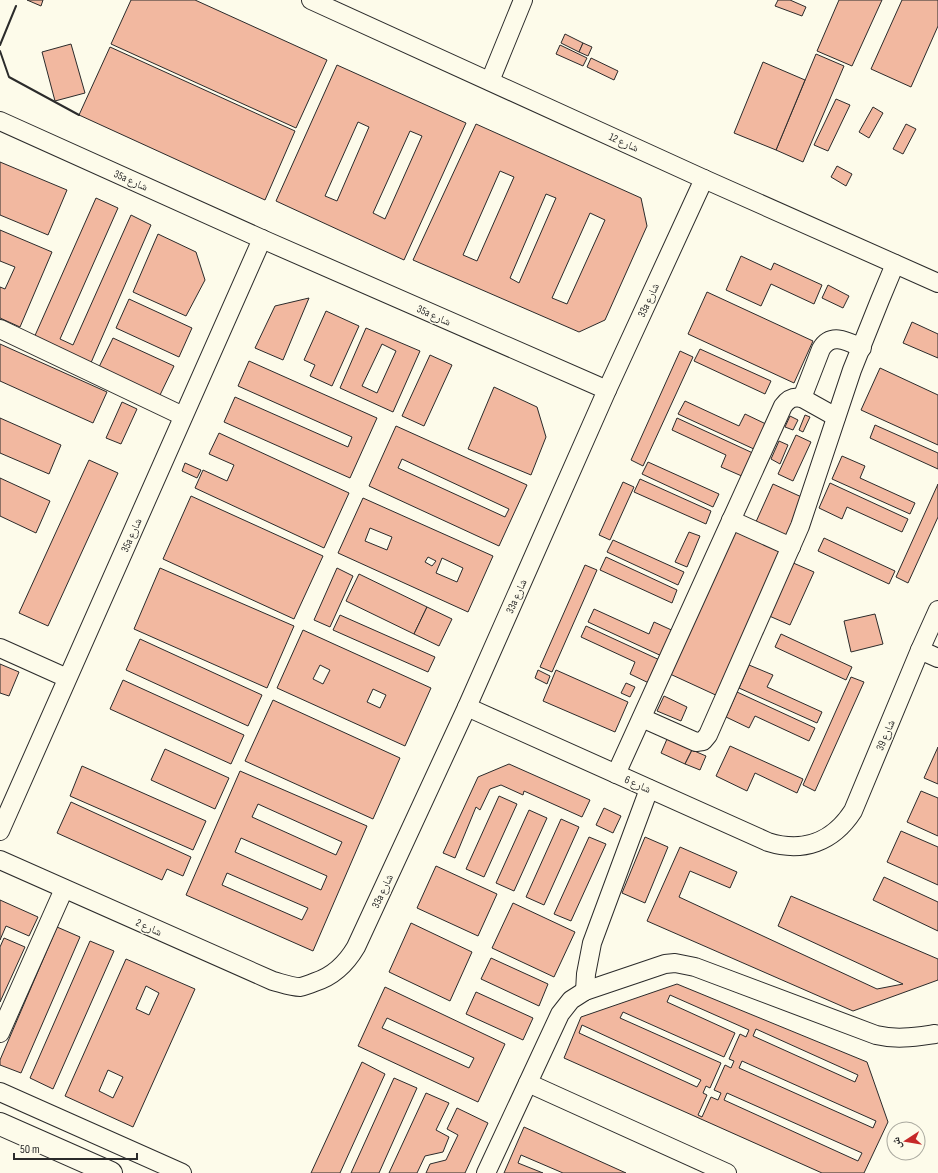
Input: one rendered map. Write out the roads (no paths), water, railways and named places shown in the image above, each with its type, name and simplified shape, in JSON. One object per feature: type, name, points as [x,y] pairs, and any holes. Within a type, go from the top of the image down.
[{"type":"main road","points":[[0,1124],[111,1173]]},
{"type":"street","name":"شارع 12","points":[[311,0],[704,179],[938,283]]},
{"type":"street","points":[[490,81],[524,0]]},
{"type":"street","name":"35a شارع","points":[[0,121],[262,239],[607,390]]},
{"type":"street","name":"33a شارع","points":[[300,987],[322,980],[333,974],[346,962],[356,947],[467,707],[607,390],[704,179]]},
{"type":"street","name":"35a شارع","points":[[0,831],[262,239]]},
{"type":"street","points":[[642,718],[696,742],[700,742],[706,738],[791,547],[808,505],[836,417],[895,264]]},
{"type":"street","points":[[0,329],[183,416]]},
{"type":"street","points":[[802,398],[821,349],[826,342],[839,339],[862,348]]},
{"type":"street","points":[[616,774],[785,402],[793,397],[802,398],[836,417]]},
{"type":"street","points":[[731,520],[791,547]]},
{"type":"street","name":"شارع 39","points":[[813,844],[836,831],[847,820],[853,811],[938,610]]},
{"type":"street","points":[[0,648],[67,678]]},
{"type":"street","points":[[920,650],[938,658]]},
{"type":"street","name":"شارع 6","points":[[467,707],[768,842],[790,847],[813,844]]},
{"type":"street","points":[[585,991],[586,974],[592,943],[649,789]]},
{"type":"street","name":"شارع 2","points":[[0,860],[260,977],[279,983],[300,987]]},
{"type":"street","points":[[0,1033],[64,889]]},
{"type":"street","points":[[486,1173],[560,1014],[571,1000],[585,991],[655,966],[665,964],[685,964],[695,967],[876,1035],[895,1038],[935,1034]]},
{"type":"street","points":[[528,1083],[727,1173]]},
{"type":"street","points":[[0,1092],[182,1173]]}]
